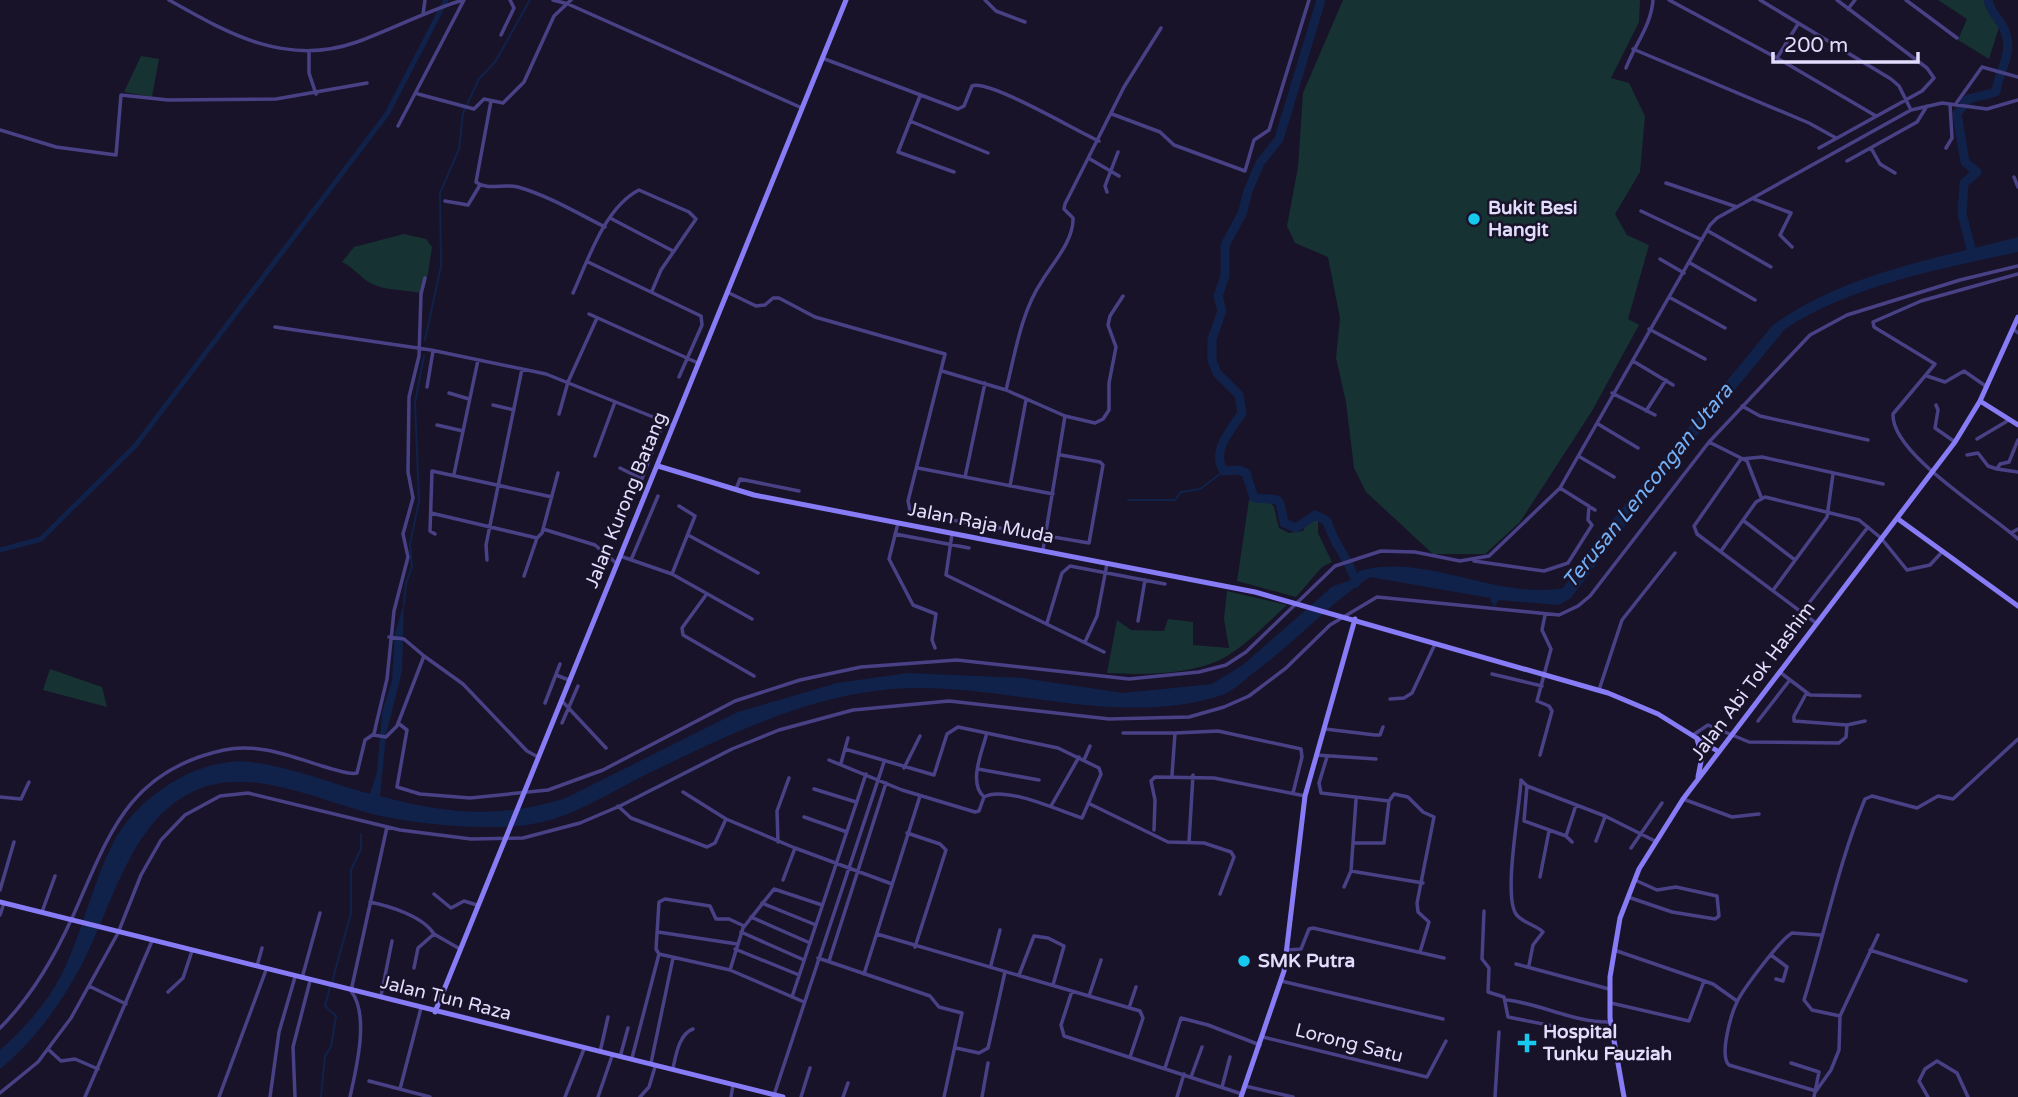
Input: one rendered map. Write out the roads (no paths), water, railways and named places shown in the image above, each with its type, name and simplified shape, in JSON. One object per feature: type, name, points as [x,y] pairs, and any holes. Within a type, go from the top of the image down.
[{"type":"street","points":[[169,0],[244,41],[281,50],[309,51],[354,43],[463,0]]},
{"type":"street","points":[[423,14],[425,0]]},
{"type":"street","points":[[398,126],[418,94],[463,0]]},
{"type":"street","points":[[501,35],[514,8],[510,0]]},
{"type":"street","points":[[553,0],[570,2],[802,108]]},
{"type":"street","name":"Jalan Kurong Batang","points":[[435,1012],[846,0]]},
{"type":"street","points":[[985,0],[996,11],[1025,22]]},
{"type":"street","points":[[1112,114],[1160,132],[1174,145],[1245,171],[1254,140],[1269,131],[1309,0]]},
{"type":"street","points":[[1626,68],[1633,49],[1651,18],[1653,0]]},
{"type":"street","points":[[1669,0],[1777,58],[1876,116]]},
{"type":"street","points":[[1760,0],[1891,79],[1899,86],[1911,110]]},
{"type":"street","points":[[1819,148],[1931,85],[1933,74],[1837,0]]},
{"type":"street","points":[[1848,9],[1855,0]]},
{"type":"street","points":[[1906,0],[1957,38]]},
{"type":"street","points":[[418,94],[475,108],[484,99],[503,103],[513,90],[521,86],[538,58],[554,16],[570,2]]},
{"type":"street","points":[[1777,58],[1798,24]]},
{"type":"street","points":[[1006,390],[1029,306],[1042,281],[1055,266],[1072,226],[1073,218],[1064,209],[1065,204],[1124,87],[1161,28]]},
{"type":"street","points":[[1633,49],[1809,123],[1836,138]]},
{"type":"street","points":[[309,51],[309,73],[316,94]]},
{"type":"street","points":[[822,58],[958,109],[964,106],[973,85],[981,84],[1005,93],[1099,141]]},
{"type":"street","points":[[1946,148],[1952,138],[1955,105],[1980,69],[1987,66],[2018,77]]},
{"type":"street","points":[[0,130],[57,146],[116,155],[121,94],[168,100],[276,99],[367,83]]},
{"type":"street","points":[[919,96],[898,152],[954,172]]},
{"type":"street","points":[[1471,561],[1489,556],[1560,488],[1580,457],[1612,393],[1649,329],[1717,218],[1911,110],[1927,104],[1969,108],[1994,107],[2018,100]]},
{"type":"street","points":[[480,185],[476,178],[491,101]]},
{"type":"street","points":[[1847,161],[1917,122],[1927,104]]},
{"type":"street","points":[[910,121],[988,153]]},
{"type":"street","points":[[1871,148],[1880,164],[1895,173]]},
{"type":"street","points":[[1107,192],[1105,186],[1118,152]]},
{"type":"street","points":[[1090,159],[1119,176]]},
{"type":"street","points":[[2014,177],[2018,187]]},
{"type":"street","points":[[1666,184],[1739,207]]},
{"type":"street","points":[[446,201],[468,205],[480,185]]},
{"type":"street","points":[[480,185],[511,186],[533,192],[605,227]]},
{"type":"street","points":[[573,293],[610,218],[623,200],[639,190],[688,212],[696,221],[673,251],[652,291]]},
{"type":"street","points":[[1754,199],[1791,213],[1780,235],[1792,247]]},
{"type":"street","points":[[1641,211],[1702,241]]},
{"type":"street","points":[[610,218],[673,251]]},
{"type":"street","points":[[1708,230],[1771,267]]},
{"type":"street","points":[[1660,259],[1684,273]]},
{"type":"street","points":[[588,262],[652,291],[703,319],[680,377]]},
{"type":"street","points":[[1690,263],[1755,300]]},
{"type":"street","points":[[0,1093],[49,1049],[89,986],[118,933],[155,849],[179,819],[211,799],[234,792],[248,793],[387,827],[506,840],[548,833],[618,806],[732,749],[812,720],[853,710],[949,701],[1109,719],[1177,718],[1206,713],[1248,696],[1286,668],[1330,625],[1374,598],[1545,615],[1568,612],[1590,596],[1709,442],[1803,341],[1823,326],[1847,315],[1960,279],[2018,266]]},
{"type":"street","points":[[2018,274],[1922,301],[1874,320],[1874,327],[1934,362],[1927,376],[1894,411],[1893,421],[1907,444],[1934,472],[2018,539]]},
{"type":"street","points":[[373,735],[387,679],[400,578],[408,557],[403,534],[413,498],[408,472],[409,397],[419,349],[425,278]]},
{"type":"street","points":[[727,292],[755,306],[765,305],[773,298],[779,298],[815,317],[942,351],[946,357],[908,500],[913,512],[1087,543],[1092,539],[1103,465],[1100,462],[1061,455]]},
{"type":"street","points":[[942,371],[1006,390],[1065,416],[1095,423],[1103,419],[1109,410],[1109,383],[1116,347],[1108,325],[1110,316],[1123,296]]},
{"type":"street","points":[[1669,298],[1725,328]]},
{"type":"street","points":[[589,314],[698,363]]},
{"type":"street","name":"Jalan Abi Tok Hashim","points":[[1625,1097],[1611,1022],[1609,989],[1614,950],[1626,896],[1633,880],[1683,799],[1955,442],[1980,401],[2015,331],[2018,317]]},
{"type":"street","points":[[559,414],[568,382],[597,318]]},
{"type":"street","points":[[275,327],[433,351],[522,369],[568,382],[673,425]]},
{"type":"street","points":[[1649,329],[1705,359]]},
{"type":"street","points":[[426,387],[433,351]]},
{"type":"street","points":[[454,474],[478,360]]},
{"type":"street","points":[[1632,360],[1673,385]]},
{"type":"street","points":[[487,559],[490,527],[522,369]]},
{"type":"street","points":[[1927,376],[1945,382],[1964,371],[1987,387]]},
{"type":"street","points":[[1646,411],[1665,380]]},
{"type":"street","points":[[965,477],[985,383]]},
{"type":"street","points":[[449,393],[469,399]]},
{"type":"street","points":[[1612,393],[1655,415]]},
{"type":"street","points":[[1010,486],[1026,400]]},
{"type":"street","points":[[1980,401],[2018,425]]},
{"type":"street","points":[[595,456],[615,402]]},
{"type":"street","points":[[493,405],[514,410]]},
{"type":"street","points":[[1936,405],[1938,411],[1935,428],[1955,442]]},
{"type":"street","points":[[1742,406],[1760,416],[1868,440]]},
{"type":"street","points":[[1043,550],[1061,455],[1065,416]]},
{"type":"street","points":[[1977,439],[2009,420]]},
{"type":"street","points":[[620,468],[642,479],[664,421]]},
{"type":"street","points":[[1598,424],[1638,448]]},
{"type":"street","points":[[437,425],[463,431]]},
{"type":"street","points":[[1997,470],[2000,464],[2009,462],[2018,440]]},
{"type":"street","points":[[1709,442],[1748,461],[1761,497]]},
{"type":"street","points":[[1967,455],[1978,453],[1988,466],[1997,470],[2018,472]]},
{"type":"street","points":[[1580,457],[1614,477]]},
{"type":"street","points":[[1743,458],[1762,457],[1883,484]]},
{"type":"street","points":[[1743,458],[1694,527],[1697,534],[1816,623]]},
{"type":"street","name":"Jalan Raja Muda","points":[[658,466],[736,491],[1107,562],[1299,603],[1599,690],[1637,704],[1719,752]]},
{"type":"street","points":[[917,468],[1053,494]]},
{"type":"street","points":[[435,534],[430,531],[430,473],[435,470],[552,497]]},
{"type":"street","points":[[524,576],[537,538],[543,529],[558,473]]},
{"type":"street","points":[[1773,589],[1828,517],[1833,474]]},
{"type":"street","points":[[736,491],[740,479],[799,491]]},
{"type":"street","points":[[1560,488],[1595,510]]},
{"type":"street","points":[[631,560],[658,496]]},
{"type":"street","points":[[1761,497],[1855,518],[1881,538],[1906,570],[1917,565],[1930,565],[1942,552]]},
{"type":"street","points":[[1721,551],[1761,497]]},
{"type":"street","points":[[672,575],[695,516],[679,506]]},
{"type":"street","points":[[398,723],[407,730],[397,787],[420,794],[470,798],[524,796],[603,770],[735,701],[835,671],[911,662],[957,660],[1129,679],[1183,675],[1214,668],[1237,658],[1258,642],[1335,566],[1369,553],[1391,551],[1544,571],[1568,562],[1592,525],[1588,520],[1589,506]]},
{"type":"street","points":[[431,513],[537,538]]},
{"type":"street","points":[[1898,519],[2018,606]]},
{"type":"street","points":[[1744,521],[1795,560]]},
{"type":"street","points":[[898,523],[890,562],[913,605],[936,614],[932,640],[936,648]]},
{"type":"street","points":[[1802,612],[1868,527]]},
{"type":"street","points":[[543,529],[595,545],[616,563]]},
{"type":"street","points":[[2011,533],[2018,529]]},
{"type":"street","points":[[895,534],[970,548]]},
{"type":"street","points":[[952,534],[946,575],[1104,652]]},
{"type":"street","points":[[688,535],[758,573]]},
{"type":"street","points":[[1599,690],[1622,620],[1675,553]]},
{"type":"street","points":[[620,556],[672,575],[752,619]]},
{"type":"street","points":[[1086,642],[1095,622],[1107,562]]},
{"type":"street","points":[[1047,623],[1065,569],[1073,566],[1165,584]]},
{"type":"street","points":[[1138,621],[1145,580]]},
{"type":"street","points":[[706,595],[682,628],[683,635],[754,676]]},
{"type":"street","points":[[1540,755],[1552,711],[1549,706],[1537,701],[1551,649],[1542,630],[1545,615]]},
{"type":"street","points":[[1072,991],[1061,1025],[1062,1034],[1242,1095],[1281,981],[1288,950],[1305,796],[1314,755],[1355,619]]},
{"type":"street","points":[[391,638],[404,639],[463,684],[527,751],[538,757]]},
{"type":"street","points":[[1390,699],[1404,698],[1412,693],[1436,642]]},
{"type":"street","points":[[0,1028],[38,983],[73,920],[113,826],[140,793],[165,773],[210,753],[242,747],[275,751],[355,775],[365,740],[373,735],[386,737],[398,723],[424,656]]},
{"type":"street","points":[[1507,678],[1511,663]]},
{"type":"street","points":[[545,703],[560,664]]},
{"type":"street","points":[[1781,673],[1806,694],[1860,696]]},
{"type":"street","points":[[1492,674],[1542,687]]},
{"type":"street","points":[[556,675],[569,680]]},
{"type":"street","points":[[1758,721],[1789,681]]},
{"type":"street","points":[[562,723],[578,686]]},
{"type":"street","points":[[1806,694],[1794,721],[1847,725],[1865,722]]},
{"type":"street","points":[[561,700],[606,748]]},
{"type":"street","points":[[1698,780],[1702,756],[1695,737],[1708,725],[1754,742],[1839,743],[1846,737],[1847,725]]},
{"type":"street","points":[[1323,728],[1380,735],[1383,727]]},
{"type":"street","points":[[829,760],[920,796],[975,812],[979,811],[983,798],[992,794],[1051,806],[1082,818],[1101,772],[1058,748],[954,728],[947,734],[934,775],[845,749]]},
{"type":"street","points":[[1123,733],[1218,731],[1301,749],[1302,757],[1293,793]]},
{"type":"street","points":[[1172,775],[1175,733]]},
{"type":"street","points":[[983,798],[979,793],[978,769],[986,735]]},
{"type":"street","points":[[904,768],[920,736]]},
{"type":"street","points":[[840,764],[848,738]]},
{"type":"street","points":[[1840,1016],[1812,1010],[1804,1000],[1821,935],[1829,918],[1847,843],[1867,797],[1917,808],[1938,796],[1953,799],[2018,738]]},
{"type":"street","points":[[1051,806],[1090,746]]},
{"type":"street","points":[[1314,755],[1376,759]]},
{"type":"street","points":[[1327,757],[1319,791],[1323,795],[1389,801]]},
{"type":"street","points":[[774,1096],[847,867],[884,762]]},
{"type":"street","points":[[978,769],[1039,780]]},
{"type":"street","points":[[792,997],[866,774]]},
{"type":"street","points":[[1154,830],[1153,778],[1193,775],[1305,796]]},
{"type":"street","points":[[1189,842],[1193,775]]},
{"type":"street","points":[[778,842],[777,811],[789,778]]},
{"type":"street","points":[[1529,965],[1533,946],[1543,932],[1517,917],[1512,894],[1514,833],[1519,818],[1521,780],[1527,786],[1605,816],[1642,832],[1655,841]]},
{"type":"street","points":[[0,797],[21,799],[29,782]]},
{"type":"street","points":[[829,962],[886,783]]},
{"type":"street","points":[[1527,786],[1524,821],[1566,836],[1572,842]]},
{"type":"street","points":[[814,789],[856,802]]},
{"type":"street","points":[[683,792],[726,819],[778,842],[892,884]]},
{"type":"street","points":[[1353,844],[1384,843],[1389,801],[1394,794],[1403,795],[1423,812],[1434,817],[1417,909],[1429,922],[1420,952]]},
{"type":"street","points":[[864,974],[920,796]]},
{"type":"street","points":[[1683,799],[1732,817],[1759,814]]},
{"type":"street","points":[[1345,887],[1351,871],[1356,800]]},
{"type":"street","points":[[1089,803],[1160,839],[1176,844],[1189,842],[1213,845],[1233,854],[1220,894]]},
{"type":"street","points":[[1631,848],[1662,803]]},
{"type":"street","points":[[1566,836],[1576,804]]},
{"type":"street","points":[[618,806],[631,818],[707,847],[715,844],[726,819]]},
{"type":"street","points":[[1596,841],[1605,816]]},
{"type":"street","points":[[804,817],[848,832]]},
{"type":"street","points":[[350,1097],[359,1058],[360,1034],[356,998],[351,991],[387,827]]},
{"type":"street","points":[[1540,877],[1549,831]]},
{"type":"street","points":[[907,833],[940,844],[946,850],[915,947]]},
{"type":"street","points":[[0,887],[15,842]]},
{"type":"street","points":[[783,880],[795,848]]},
{"type":"street","points":[[1351,871],[1423,883]]},
{"type":"street","points":[[42,912],[55,876]]},
{"type":"street","points":[[1626,896],[1672,912],[1714,919],[1719,916],[1717,896],[1676,887],[1660,890],[1633,880]]},
{"type":"street","points":[[730,970],[744,926],[762,903],[779,888],[822,905]]},
{"type":"street","points":[[434,894],[451,908],[464,901],[477,905]]},
{"type":"street","points":[[632,1060],[659,954],[657,907],[662,900],[710,906],[716,919],[729,919],[744,926]]},
{"type":"street","points":[[0,915],[2,902]]},
{"type":"street","name":"Jalan Tun Raza","points":[[2,902],[337,988],[783,1097]]},
{"type":"street","points":[[370,902],[385,905],[416,919],[434,934],[460,949]]},
{"type":"street","points":[[762,903],[816,925]]},
{"type":"street","points":[[1484,911],[1482,956],[1483,964],[1489,968],[1488,992],[1507,1000],[1532,1004],[1580,1019],[1611,1022]]},
{"type":"street","points":[[270,1097],[279,1032],[320,913]]},
{"type":"street","points":[[751,917],[810,943]]},
{"type":"street","points":[[1288,950],[1301,949],[1309,929],[1313,928],[1444,958]]},
{"type":"street","points":[[990,966],[1000,930]]},
{"type":"street","points":[[658,932],[736,946],[799,975]]},
{"type":"street","points":[[741,932],[804,960]]},
{"type":"street","points":[[414,968],[418,948],[434,934]]},
{"type":"street","points":[[877,934],[1129,1008],[1143,1015],[1130,1057]]},
{"type":"street","points":[[1816,1091],[1727,1063],[1726,1035],[1737,1001],[1790,934],[1821,935]]},
{"type":"street","points":[[1816,1091],[1831,1070],[1839,1049],[1840,1016],[1878,934]]},
{"type":"street","points":[[1019,975],[1034,936],[1039,935],[1065,946],[1052,985]]},
{"type":"street","points":[[85,1097],[152,941]]},
{"type":"street","points":[[380,998],[392,941]]},
{"type":"street","points":[[256,967],[262,948]]},
{"type":"street","points":[[1614,950],[1704,981],[1737,1001]]},
{"type":"street","points":[[1870,950],[1966,981]]},
{"type":"street","points":[[169,992],[186,972],[192,951]]},
{"type":"street","points":[[659,954],[730,970],[804,1002]]},
{"type":"street","points":[[1771,955],[1787,968],[1783,981],[1776,979]]},
{"type":"street","points":[[640,1097],[649,1087],[673,958]]},
{"type":"street","points":[[818,958],[930,996],[939,1007],[960,1012],[963,1016],[944,1097]]},
{"type":"street","points":[[1089,996],[1101,960]]},
{"type":"street","points":[[1517,964],[1529,965],[1609,989]]},
{"type":"street","points":[[219,1097],[266,970]]},
{"type":"street","points":[[956,1048],[979,1053],[988,1048],[1005,972]]},
{"type":"street","points":[[295,1097],[293,1047],[310,981]]},
{"type":"street","points":[[1281,981],[1443,1019]]},
{"type":"street","points":[[1609,1003],[1689,1021],[1704,981]]},
{"type":"street","points":[[89,986],[126,1004]]},
{"type":"street","points":[[1129,1008],[1136,987]]},
{"type":"street","points":[[1507,1000],[1509,1017],[1583,1032],[1613,1031]]},
{"type":"street","points":[[400,1088],[421,1008]]},
{"type":"street","points":[[600,1053],[608,1017]]},
{"type":"street","points":[[1165,1068],[1181,1018],[1208,1025],[1260,1045]]},
{"type":"street","points":[[620,1057],[628,1028]]},
{"type":"street","points":[[672,1070],[686,1032],[693,1029]]},
{"type":"street","points":[[1495,1097],[1499,1032]]},
{"type":"street","name":"Lorong Satu","points":[[1263,1037],[1427,1077],[1446,1041]]},
{"type":"street","points":[[1191,1077],[1202,1047]]},
{"type":"street","points":[[49,1049],[61,1061],[75,1059],[98,1069]]},
{"type":"street","points":[[565,1097],[584,1049]]},
{"type":"street","points":[[598,1097],[612,1056]]},
{"type":"street","points":[[1222,1087],[1230,1057]]},
{"type":"street","points":[[1928,1097],[1919,1081],[1925,1069],[1937,1061],[1957,1073],[1968,1097]]},
{"type":"street","points":[[982,1097],[988,1063]]},
{"type":"street","points":[[1791,1063],[1819,1072],[1814,1097]]},
{"type":"street","points":[[802,1097],[810,1068]]},
{"type":"street","points":[[1177,1097],[1184,1074]]},
{"type":"street","points":[[369,1081],[430,1097]]},
{"type":"street","points":[[844,1097],[848,1083]]},
{"type":"street","points":[[732,1097],[733,1085]]},
{"type":"street","points":[[1245,1086],[1293,1097]]},
{"type":"water","name":"Terusan Lencongan Utara","points":[[2018,237],[2018,252],[1897,280],[1839,301],[1785,329],[1644,500],[1571,598],[1559,605],[1499,600],[1494,607],[1490,598],[1370,577],[1240,684],[1219,696],[1179,705],[1138,708],[932,688],[858,693],[763,721],[672,762],[582,808],[534,824],[482,827],[415,822],[381,816],[288,788],[263,784],[216,784],[194,791],[172,805],[154,822],[139,843],[114,891],[94,940],[66,992],[36,1033],[0,1069],[0,1050],[35,1014],[63,972],[113,843],[134,814],[163,789],[196,770],[231,762],[246,762],[281,768],[370,794],[377,772],[382,712],[392,681],[395,633],[404,603],[402,671],[386,735],[380,796],[450,810],[473,812],[518,809],[566,798],[738,712],[837,683],[908,673],[1022,678],[1123,693],[1212,684],[1244,664],[1333,586],[1355,579],[1359,571],[1409,567],[1512,588],[1563,588],[1597,539],[1772,326],[1828,293],[1859,281],[1922,261]]},
{"type":"waterway","points":[[0,550],[41,539],[135,446],[387,114],[446,0]]},
{"type":"waterway","points":[[425,340],[441,266],[440,193],[459,149],[463,113],[479,79],[495,62],[530,0]]},
{"type":"waterway","points":[[1321,0],[1279,139],[1260,163],[1242,214],[1225,245],[1225,276],[1218,296],[1222,311],[1212,339],[1212,360],[1217,373],[1239,395],[1242,413],[1221,448],[1220,464],[1224,471],[1238,470],[1246,473],[1254,498],[1277,500],[1284,523],[1296,528],[1315,515],[1327,521],[1356,583]]},
{"type":"waterway","points":[[1973,256],[1962,214],[1964,183],[1977,172],[1965,162],[1957,114],[1968,99],[1996,92],[2007,53],[2007,37],[1988,0]]},
{"type":"waterway","points":[[404,604],[406,583],[412,567],[410,544],[419,501],[415,403],[424,356]]},
{"type":"waterway","points":[[1128,500],[1175,500],[1181,492],[1200,489],[1224,471]]},
{"type":"waterway","points":[[332,982],[351,913],[351,870],[361,849],[361,834]]},
{"type":"waterway","points":[[321,1097],[325,1056],[331,1047],[336,1016],[325,1006],[330,987]]},
{"type":"place","name":"Bukit Besi Hangit","points":[[1474,219]]},
{"type":"place","name":"SMK Putra","points":[[1244,961]]},
{"type":"place","name":"Hospital Tunku Fauziah","points":[[1527,1043]]}]
